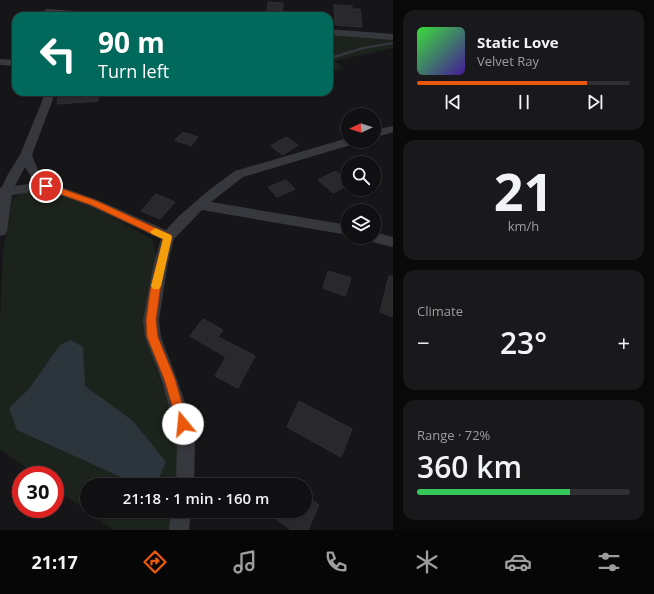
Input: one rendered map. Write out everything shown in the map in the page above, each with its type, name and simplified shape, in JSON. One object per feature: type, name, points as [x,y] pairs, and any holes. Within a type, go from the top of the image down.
[{"type":"street","points":[[46,11],[58,12]]},
{"type":"street","points":[[333,32],[393,37]]},
{"type":"street","points":[[0,62],[12,63]]},
{"type":"street","points":[[0,231],[3,192],[26,155],[48,100],[48,96]]},
{"type":"street","points":[[381,132],[393,129]]},
{"type":"street","points":[[185,478],[186,442],[183,424],[169,379],[152,337],[151,320],[161,262],[168,237],[184,219],[213,192],[239,174],[341,144]]},
{"type":"street","points":[[26,155],[29,166],[36,178],[46,186],[94,203],[168,237]]},
{"type":"street","points":[[3,192],[46,186]]},
{"type":"street","points":[[200,205],[341,229]]},
{"type":"street","points":[[381,239],[393,242]]},
{"type":"street","points":[[179,530],[181,518]]},
{"type":"lane","points":[[333,58],[363,48],[393,43]]},
{"type":"shaded area","points":[[333,34],[393,39],[393,48],[335,61],[343,68],[333,71]]},
{"type":"shaded area","points":[[37,191],[63,197],[95,208],[152,239],[156,255],[147,337],[174,421],[180,478],[80,478],[80,506],[64,495],[64,466],[24,466],[0,449],[0,321],[3,252],[12,200],[22,192]]},
{"type":"shaded area","points":[[71,340],[83,347],[85,386],[133,421],[166,462],[159,478],[123,478],[17,430],[9,408],[29,389],[60,345]]},
{"type":"shaded area","points":[[96,518],[172,518],[169,530],[113,530]]},
{"type":"building","points":[[268,2],[283,3],[282,12],[267,12]]},
{"type":"building","points":[[334,5],[352,6],[352,9],[360,9],[362,27],[335,25]]},
{"type":"building","points":[[58,96],[98,96],[98,101],[57,104]]},
{"type":"building","points":[[183,132],[198,137],[191,146],[175,140]]},
{"type":"building","points":[[286,137],[298,145],[283,155],[271,146]]},
{"type":"building","points":[[336,171],[341,176],[341,189],[333,193],[318,180]]},
{"type":"building","points":[[286,180],[295,189],[277,197],[268,187]]},
{"type":"building","points":[[156,194],[175,202],[160,219],[141,211]]},
{"type":"building","points":[[328,271],[351,278],[345,296],[323,288]]},
{"type":"building","points":[[389,276],[393,276],[393,317],[380,312]]},
{"type":"building","points":[[203,319],[223,330],[218,337],[255,356],[238,388],[215,376],[226,357],[190,336]]},
{"type":"building","points":[[299,401],[352,429],[341,457],[287,427]]},
{"type":"building","points":[[312,500],[319,505],[308,530],[291,530],[275,518],[312,518]]},
{"type":"slow traffic","points":[[155,232],[168,237],[156,286]]},
{"type":"route","points":[[46,186],[94,203],[142,227],[168,237],[155,291],[151,320],[152,337],[169,379],[183,424]]}]
